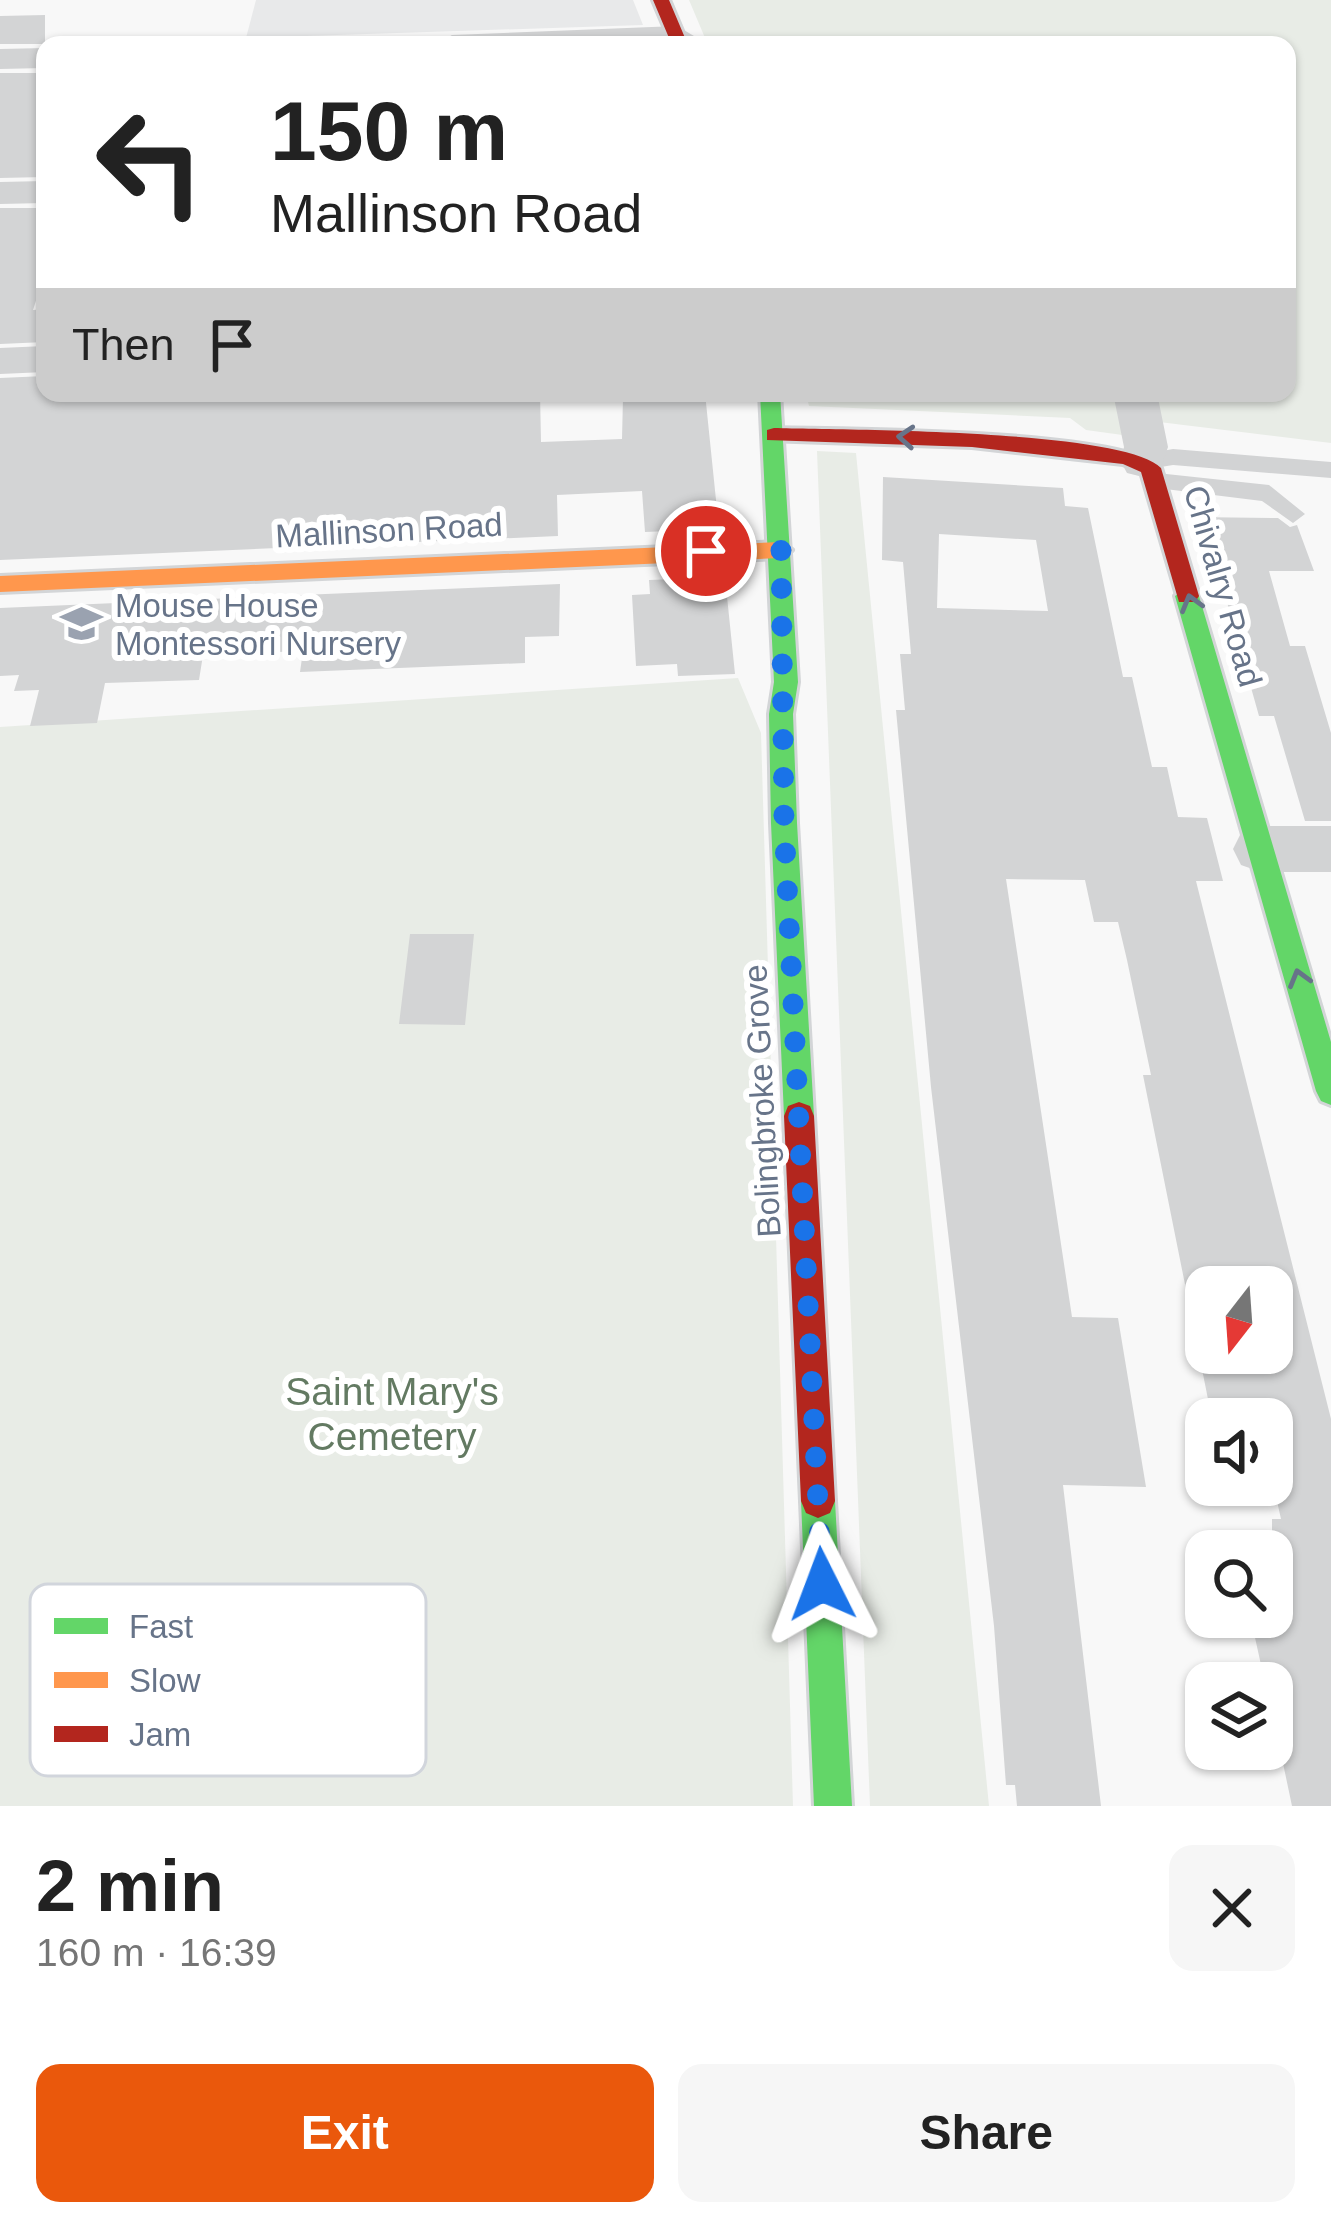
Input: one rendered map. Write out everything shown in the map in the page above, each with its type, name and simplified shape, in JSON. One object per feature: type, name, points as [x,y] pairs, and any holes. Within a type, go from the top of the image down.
[{"type":"street","points":[[661,0],[677,36]]},
{"type":"street","points":[[0,59],[36,58]]},
{"type":"street","points":[[0,193],[36,192]]},
{"type":"street","points":[[0,361],[36,359]]},
{"type":"street","name":"Bolingbroke Grove","points":[[771,402],[781,550],[784,823],[833,1806]]},
{"type":"street","points":[[1137,402],[1150,471]]},
{"type":"street","name":"Chivalry Road","points":[[774,435],[846,432],[1121,453],[1150,471],[1331,1090]]},
{"type":"street","name":"Mallinson Road","points":[[0,584],[781,550]]},
{"type":"street","points":[[1261,849],[1331,849]]},
{"type":"lane","points":[[1150,471],[1173,457],[1331,470]]},
{"type":"lane","points":[[1150,471],[1269,493],[1294,514]]},
{"type":"shaded area","points":[[256,0],[633,0],[643,25],[307,36],[247,36]]},
{"type":"green space","points":[[689,0],[1331,0],[1331,443],[1159,422],[1159,440],[1086,430],[1070,418],[809,406],[808,402],[1296,402],[1296,36],[704,36]]},
{"type":"green space","points":[[817,451],[856,453],[989,1806],[870,1806]]},
{"type":"green space","name":"Saint Mary's Cemetery","points":[[738,678],[761,733],[793,1806],[0,1806],[0,727]]},
{"type":"building","points":[[45,15],[45,36],[36,36],[36,44],[0,44],[0,16]]},
{"type":"building","points":[[0,73],[36,73],[36,177],[0,178]]},
{"type":"building","points":[[0,208],[36,208],[36,342],[0,344]]},
{"type":"building","points":[[36,376],[36,402],[540,402],[541,442],[622,439],[623,402],[706,402],[719,529],[645,532],[642,491],[557,495],[558,536],[0,560],[0,378]]},
{"type":"building","points":[[883,477],[1063,488],[1065,506],[1088,508],[1123,677],[1132,677],[1152,767],[1167,767],[1178,817],[1207,818],[1223,881],[1196,881],[1293,1266],[1185,1266],[1185,1284],[1143,1075],[1151,1075],[1118,922],[1094,922],[1085,880],[1006,879],[1072,1317],[1118,1318],[1146,1487],[1063,1485],[1101,1806],[1017,1806],[1015,1785],[1006,1785],[994,1626],[931,1087],[896,710],[905,710],[900,654],[911,654],[903,562],[882,560]],"holes":[[[939,534],[1036,540],[1048,611],[937,608]]]},
{"type":"building","points":[[1192,517],[1278,518],[1290,527],[1297,525],[1314,571],[1269,571],[1290,646],[1305,646],[1331,733],[1331,821],[1305,821],[1274,716],[1259,716],[1218,570],[1209,570]]},
{"type":"building","points":[[725,577],[735,674],[678,676],[677,664],[636,666],[632,595],[650,594],[649,580]]},
{"type":"building","points":[[560,584],[559,636],[525,637],[525,663],[300,672],[303,651],[203,655],[199,680],[105,683],[97,723],[30,726],[39,690],[14,691],[19,675],[0,676],[0,608]]},
{"type":"building","points":[[410,934],[474,934],[465,1025],[399,1024]]},
{"type":"building","points":[[1293,1268],[1331,1419],[1331,1806],[1292,1806],[1284,1770],[1293,1770],[1293,1662],[1260,1662],[1255,1638],[1293,1638],[1293,1530],[1272,1530],[1272,1519],[1281,1519],[1278,1506],[1293,1506],[1293,1398],[1208,1398],[1203,1374],[1293,1374]]},
{"type":"traffic: fast","points":[[770,402],[786,682],[781,714],[784,823],[799,1116]]},
{"type":"traffic: fast","points":[[1187,596],[1331,1091]]},
{"type":"traffic: fast","points":[[818,1501],[833,1806]]},
{"type":"traffic: slow","points":[[0,584],[781,550]]},
{"type":"traffic: jam","points":[[661,0],[676,36]]},
{"type":"traffic: jam","points":[[774,435],[972,440],[1127,457],[1150,468],[1187,596]]},
{"type":"traffic: jam","points":[[799,1116],[818,1501]]},
{"type":"place","name":"Mouse House Montessori Nursery","points":[[81,624]]},
{"type":"route","points":[[706,551],[781,550],[784,823],[822,1584]]}]
